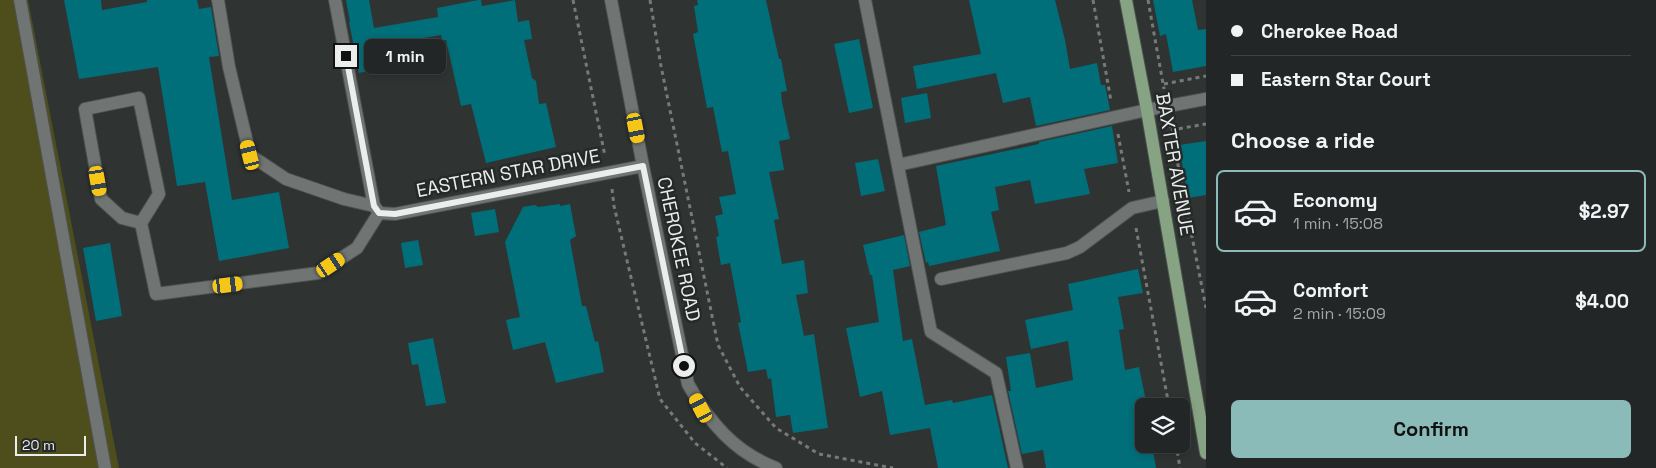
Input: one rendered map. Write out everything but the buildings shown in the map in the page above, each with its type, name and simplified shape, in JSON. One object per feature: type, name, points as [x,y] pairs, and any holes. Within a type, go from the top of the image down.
[{"type":"main road","name":"BAXTER AVENUE","points":[[1126,0],[1203,410],[1206,452]]},
{"type":"street","points":[[20,0],[106,468]]},
{"type":"street","name":"EASTERN STAR DRIVE","points":[[218,0],[229,67],[250,155],[286,179],[395,214],[643,166]]},
{"type":"street","points":[[141,223],[122,218],[101,199],[85,109],[139,98],[159,194],[141,223],[156,294],[318,273],[357,248],[377,209],[335,0]]},
{"type":"street","name":"CHEROKEE ROAD","points":[[611,0],[688,384],[701,408],[714,426],[741,449],[776,468]]},
{"type":"street","points":[[865,0],[931,332],[996,373],[1017,468]]},
{"type":"street","points":[[898,165],[1147,110],[1206,99]]},
{"type":"street","points":[[941,279],[1067,253],[1080,247],[1132,208],[1163,201]]},
{"type":"path","points":[[573,0],[602,147],[610,172],[614,206],[660,399],[695,443],[727,468]]},
{"type":"path","points":[[650,0],[661,66],[718,345],[740,387],[776,428],[819,454],[893,468]]},
{"type":"path","points":[[1148,0],[1164,84],[1166,106],[1206,308]]},
{"type":"path","points":[[1164,84],[1206,76]]},
{"type":"path","points":[[1171,130],[1206,124]]},
{"type":"path","points":[[1178,453],[1180,468]]},
{"type":"shaded area","points":[[0,0],[28,0],[119,468],[0,468]]},
{"type":"route","points":[[346,56],[374,206],[379,213],[395,214],[643,166],[684,366]]}]
